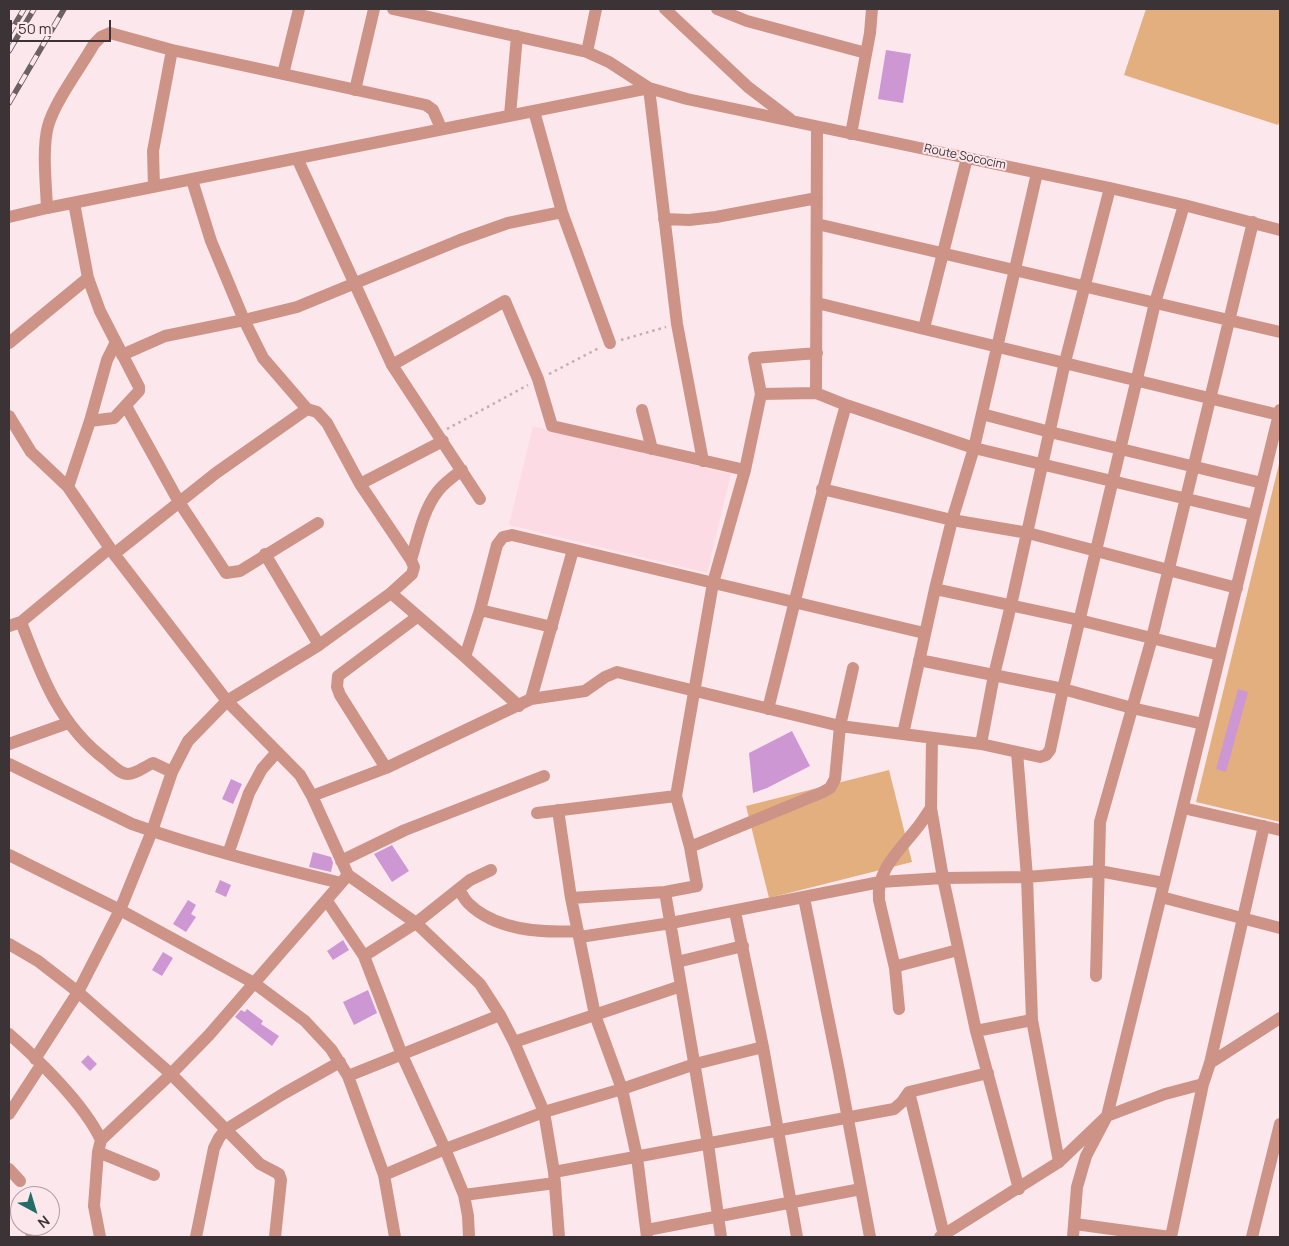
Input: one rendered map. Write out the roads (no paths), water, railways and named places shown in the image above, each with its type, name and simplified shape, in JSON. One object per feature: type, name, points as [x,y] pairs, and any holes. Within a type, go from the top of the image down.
[{"type":"street","points":[[283,74],[299,9]]},
{"type":"street","points":[[355,90],[374,9]]},
{"type":"street","points":[[392,9],[587,52],[609,62],[648,88],[677,324],[703,461]]},
{"type":"street","points":[[587,52],[596,9]]},
{"type":"street","points":[[665,9],[748,86],[794,122]]},
{"type":"street","points":[[717,9],[747,21],[866,53]]},
{"type":"street","points":[[851,134],[870,33],[872,9]]},
{"type":"street","points":[[47,208],[46,138],[53,111],[94,44],[101,37],[110,33],[172,50],[426,105],[433,110],[441,128]]},
{"type":"street","points":[[510,115],[517,36]]},
{"type":"street","points":[[154,187],[153,151],[172,50]]},
{"type":"street","points":[[9,217],[441,128],[648,88]]},
{"type":"street","name":"Route Sococim","points":[[648,88],[687,99],[1110,188],[1280,230]]},
{"type":"street","points":[[534,111],[562,212],[610,343]]},
{"type":"street","points":[[816,393],[817,127]]},
{"type":"street","points":[[297,158],[392,364],[480,499]]},
{"type":"street","points":[[924,328],[967,158]]},
{"type":"street","points":[[903,734],[924,633],[952,520],[974,448],[1037,173]]},
{"type":"street","points":[[11,1107],[78,992],[120,910],[152,831],[172,772],[188,741],[227,701],[319,645],[391,593],[412,574],[414,567],[360,484],[327,423],[317,412],[307,409],[263,358],[244,320],[211,241],[192,180]]},
{"type":"street","points":[[981,744],[994,675],[1028,533],[1065,362],[1110,188]]},
{"type":"street","points":[[664,219],[689,220],[716,217],[817,198]]},
{"type":"street","points":[[74,203],[88,278],[100,311],[139,387],[138,393],[114,418],[90,421]]},
{"type":"street","points":[[312,796],[386,768],[531,699],[585,691],[604,677],[617,672],[840,726],[981,744],[1040,757],[1046,755],[1050,750],[1155,303],[1184,205]]},
{"type":"street","points":[[68,487],[90,421],[107,360],[118,349],[165,336],[297,307],[460,240],[508,223],[562,212]]},
{"type":"street","points":[[1096,976],[1100,822],[1152,638],[1253,222]]},
{"type":"street","points":[[817,224],[1280,332]]},
{"type":"street","points":[[9,343],[88,278]]},
{"type":"street","points":[[392,364],[505,301],[538,380],[552,426],[745,470]]},
{"type":"street","points":[[817,303],[1210,398],[1280,413],[1107,1116],[1086,1156],[1081,1171],[1077,1187],[1073,1237]]},
{"type":"street","points":[[571,898],[665,892],[697,886],[690,847],[676,796],[713,583],[745,470],[761,394],[754,358],[817,353]]},
{"type":"street","points":[[761,394],[816,393],[974,448],[1254,516]]},
{"type":"street","points":[[768,709],[796,602],[822,489],[846,405]]},
{"type":"street","points":[[126,406],[179,502],[226,573],[240,571],[318,523]]},
{"type":"street","points":[[172,772],[153,763],[137,772],[128,774],[119,771],[101,757],[68,724],[15,624],[216,473],[307,409]]},
{"type":"street","points":[[642,410],[652,449]]},
{"type":"street","points":[[982,414],[1262,483]]},
{"type":"street","points":[[9,416],[31,452],[68,487],[112,551],[227,701],[300,775],[312,796],[342,862],[344,879],[327,901],[209,1035],[99,1146]]},
{"type":"street","points":[[360,484],[440,437]]},
{"type":"street","points":[[411,560],[432,500],[439,489],[462,470]]},
{"type":"street","points":[[822,489],[952,520],[1028,533],[1237,588]]},
{"type":"street","points":[[465,657],[480,610],[497,545],[503,536],[512,535],[924,633]]},
{"type":"street","points":[[531,699],[573,550]]},
{"type":"street","points":[[265,554],[319,645]]},
{"type":"street","points":[[935,589],[1079,620],[1220,655]]},
{"type":"street","points":[[391,593],[519,706]]},
{"type":"street","points":[[480,610],[552,627]]},
{"type":"street","points":[[386,768],[340,695],[337,687],[338,676],[418,617]]},
{"type":"street","points":[[919,660],[1063,689],[1132,708],[1204,724]]},
{"type":"street","points":[[690,847],[830,788],[834,778],[840,726],[853,668]]},
{"type":"street","points":[[9,744],[68,724]]},
{"type":"street","points":[[932,738],[931,808],[943,878],[976,1031],[1019,1188]]},
{"type":"street","points":[[228,854],[249,793],[262,768],[277,752]]},
{"type":"street","points":[[1018,752],[1032,1020],[1059,1162]]},
{"type":"street","points":[[9,764],[132,824],[152,831],[228,854],[344,879],[416,923],[480,984],[500,1015],[514,1042],[544,1112],[554,1178],[559,1237]]},
{"type":"street","points":[[342,862],[405,830],[544,776]]},
{"type":"street","points":[[537,813],[676,796]]},
{"type":"street","points":[[899,1009],[895,968],[878,889],[890,861],[931,808]]},
{"type":"street","points":[[1183,808],[1280,830]]},
{"type":"street","points":[[558,810],[571,898],[595,1015],[622,1089],[637,1157],[647,1234],[719,1216],[861,1189]]},
{"type":"street","points":[[1075,1224],[1171,1237],[1203,1084],[1210,1063],[1264,826]]},
{"type":"street","points":[[9,855],[120,910],[254,983],[305,1021],[331,1049],[348,1076],[384,1175],[395,1237]]},
{"type":"street","points":[[364,956],[416,923],[470,880],[491,870]]},
{"type":"street","points":[[459,890],[468,903],[492,919],[517,928],[579,934],[671,923],[735,912],[880,882],[943,878],[1026,877],[1099,871],[1164,883]]},
{"type":"street","points":[[665,892],[708,1144],[721,1237]]},
{"type":"street","points":[[1161,897],[1280,928]]},
{"type":"street","points":[[804,898],[870,1237]]},
{"type":"street","points":[[327,901],[364,956],[402,1055],[464,1195],[469,1237]]},
{"type":"street","points":[[735,912],[763,1047],[797,1237]]},
{"type":"street","points":[[9,944],[38,961],[78,992],[171,1074],[260,1164],[277,1172],[281,1177],[275,1237]]},
{"type":"street","points":[[677,962],[743,946]]},
{"type":"street","points":[[895,968],[901,964],[958,950]]},
{"type":"street","points":[[514,1042],[681,986]]},
{"type":"street","points":[[348,1076],[500,1015]]},
{"type":"street","points":[[1210,1063],[1280,1018]]},
{"type":"street","points":[[976,1031],[1032,1020]]},
{"type":"street","points":[[9,1034],[77,1103],[95,1128],[99,1146],[94,1206],[100,1237]]},
{"type":"street","points":[[384,1175],[445,1149],[544,1112],[622,1089],[695,1064],[763,1047]]},
{"type":"street","points":[[196,1237],[214,1148],[225,1130],[340,1062]]},
{"type":"street","points":[[464,1195],[554,1178],[637,1157],[894,1109],[909,1092],[988,1073]]},
{"type":"street","points":[[909,1092],[942,1236],[959,1231],[1059,1162],[1107,1116],[1165,1094],[1203,1084]]},
{"type":"street","points":[[1252,1237],[1280,1124]]},
{"type":"street","points":[[99,1146],[154,1175]]},
{"type":"street","points":[[9,1169],[20,1181]]},
{"type":"railway","points":[[9,34],[24,9]]},
{"type":"railway","points":[[9,51],[34,9]]},
{"type":"railway","points":[[9,103],[64,9]]}]
